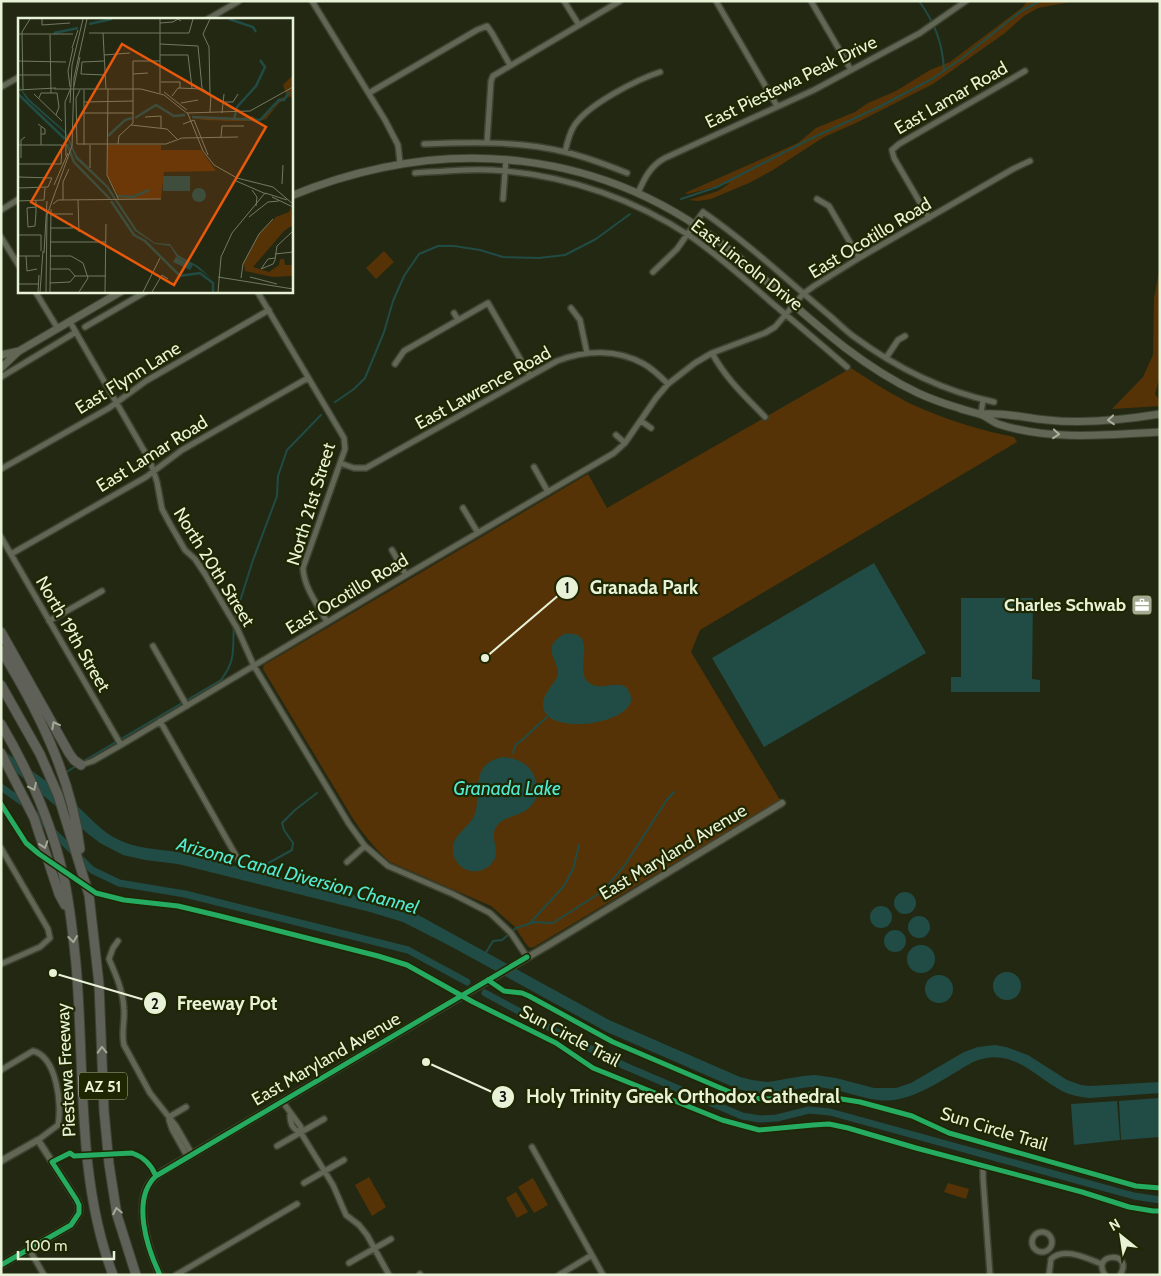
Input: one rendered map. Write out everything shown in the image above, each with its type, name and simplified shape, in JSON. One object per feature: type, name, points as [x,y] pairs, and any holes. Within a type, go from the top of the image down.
[{"type":"highway","points":[[1,632],[74,760],[81,765]]},
{"type":"highway","points":[[1,650],[34,709],[57,760],[78,829],[82,866]]},
{"type":"highway","name":"Piestewa Freeway","points":[[1,684],[40,754],[58,795],[82,866],[89,895],[100,984],[104,1112],[109,1164],[117,1214],[136,1275]]},
{"type":"highway","name":"Piestewa Freeway","points":[[1,724],[38,797],[53,838],[63,874],[76,963],[88,1167],[98,1222],[113,1275]]},
{"type":"highway","points":[[1,753],[34,818],[59,894],[70,914]]},
{"type":"main road","name":"East Lincoln Drive","points":[[292,196],[346,176],[400,163],[460,158],[506,160],[562,168],[638,193],[694,224],[735,254],[845,348],[883,374],[920,394],[981,414],[1003,425],[1018,429],[1078,436],[1160,432]]},
{"type":"main road","points":[[1,368],[19,351],[120,292]]},
{"type":"main road","points":[[1,355],[19,351]]},
{"type":"main road","name":"East Lincoln Drive","points":[[981,414],[999,413],[1048,421],[1072,422],[1160,414]]},
{"type":"street","points":[[210,18],[239,1]]},
{"type":"street","points":[[312,1],[369,93],[398,145],[400,163]]},
{"type":"street","points":[[564,1],[579,25]]},
{"type":"street","points":[[487,142],[491,81],[493,76],[620,1]]},
{"type":"street","points":[[716,1],[777,106]]},
{"type":"street","points":[[811,1],[851,70]]},
{"type":"street","name":"East Piestewa Peak Drive","points":[[638,193],[648,172],[658,162],[851,70],[920,32],[966,1]]},
{"type":"street","points":[[369,93],[487,26],[510,65]]},
{"type":"street","name":"East Lamar Road","points":[[929,218],[894,158],[892,150],[899,144],[1025,71]]},
{"type":"street","points":[[565,152],[573,127],[589,110],[646,76],[660,72]]},
{"type":"street","points":[[1,86],[18,78]]},
{"type":"street","points":[[424,144],[487,142],[518,145],[565,152],[627,173]]},
{"type":"street","points":[[503,199],[506,160]]},
{"type":"street","name":"East Ocotillo Road","points":[[81,765],[93,762],[406,575],[614,454],[625,443],[668,384],[695,362],[712,353],[764,334],[775,327],[803,294],[859,258],[1030,161]]},
{"type":"street","name":"East Lincoln Drive","points":[[415,173],[472,170],[505,171],[544,176],[580,184],[625,202],[687,235],[735,271],[847,367]]},
{"type":"street","points":[[817,199],[829,206],[859,258]]},
{"type":"street","points":[[1,210],[18,200]]},
{"type":"street","name":"East Lincoln Drive","points":[[694,224],[703,212],[745,244],[851,335],[886,358],[937,384],[994,402]]},
{"type":"street","points":[[653,272],[671,255],[694,224]]},
{"type":"street","points":[[1,237],[4,248],[18,265]]},
{"type":"street","points":[[36,292],[58,329]]},
{"type":"street","points":[[85,327],[145,292]]},
{"type":"street","name":"North 21st Street","points":[[258,292],[344,438],[345,449],[303,568],[303,577],[306,585],[327,622]]},
{"type":"street","points":[[395,364],[404,351],[488,303],[530,376]]},
{"type":"street","points":[[571,308],[580,320],[587,353]]},
{"type":"street","name":"East Flynn Lane","points":[[1,469],[116,404],[146,381],[269,310]]},
{"type":"street","points":[[454,314],[458,320]]},
{"type":"street","name":"North 20th Street","points":[[70,322],[150,461],[154,471],[160,502],[170,524],[185,550],[205,574],[236,628],[254,666],[349,824],[365,846],[388,866],[490,913],[511,933],[527,957]]},
{"type":"street","points":[[1,377],[76,332]]},
{"type":"street","points":[[886,358],[898,340],[905,336]]},
{"type":"street","name":"East Lawrence Road","points":[[340,463],[354,468],[366,468],[557,361],[587,353],[608,353],[628,357],[645,365],[668,384]]},
{"type":"street","points":[[712,353],[720,369],[728,379],[765,417]]},
{"type":"street","name":"East Lamar Road","points":[[11,554],[146,477],[182,450],[308,378]]},
{"type":"street","points":[[981,414],[984,400]]},
{"type":"street","points":[[641,421],[651,428]]},
{"type":"street","points":[[616,435],[625,443]]},
{"type":"street","points":[[534,467],[548,492]]},
{"type":"street","points":[[463,508],[478,533]]},
{"type":"street","name":"North 19th Street","points":[[1,537],[121,745]]},
{"type":"street","points":[[392,550],[406,575]]},
{"type":"street","points":[[49,621],[102,592]]},
{"type":"street","points":[[153,646],[186,706]]},
{"type":"street","points":[[160,721],[239,861]]},
{"type":"street","name":"East Maryland Avenue","points":[[160,1275],[153,1258],[144,1221],[143,1202],[146,1191],[156,1176],[527,957],[782,803]]},
{"type":"street","points":[[347,862],[365,846]]},
{"type":"street","points":[[1,848],[48,928],[50,938],[40,947],[1,964]]},
{"type":"street","points":[[118,941],[109,959],[120,985],[123,999],[124,1045],[150,1093],[169,1117],[189,1155]]},
{"type":"street","points":[[1,1070],[33,1051],[37,1052],[54,1075],[58,1088],[59,1120],[56,1128],[1,1161]]},
{"type":"street","points":[[282,1101],[301,1127],[300,1133],[334,1185],[346,1215],[359,1225],[388,1274]]},
{"type":"street","points":[[169,1117],[186,1107]]},
{"type":"street","points":[[277,1146],[324,1119]]},
{"type":"street","points":[[1,1266],[70,1225],[80,1213],[76,1199],[38,1140]]},
{"type":"street","points":[[532,1147],[603,1275]]},
{"type":"street","points":[[304,1183],[344,1160]]},
{"type":"street","points":[[983,1166],[990,1275]]},
{"type":"street","points":[[176,1275],[297,1204]]},
{"type":"street","points":[[349,1263],[391,1239]]},
{"type":"street","points":[[30,1249],[44,1275]]},
{"type":"street","points":[[1048,1249],[1054,1256]]},
{"type":"street","points":[[1048,1275],[1050,1262],[1054,1256],[1060,1253],[1069,1253],[1102,1264]]},
{"type":"street","points":[[559,1275],[592,1256]]},
{"type":"street","points":[[1105,1275],[1102,1271],[1102,1264],[1109,1257],[1118,1258],[1123,1266],[1120,1275]]},
{"type":"shaded area","points":[[1027,1],[1075,1],[1038,8],[1024,16],[1005,33],[933,84],[824,137],[749,183],[711,199],[689,200],[718,191],[730,183],[688,194],[685,193],[798,143],[816,128],[855,112],[868,103],[896,91],[930,70],[950,62],[1023,7]]},
{"type":"shaded area","points":[[384,251],[394,262],[376,279],[366,268]]},
{"type":"shaded area","points":[[1160,266],[1160,376],[1155,394],[1160,401],[1160,406],[1112,409],[1143,377],[1153,355],[1154,298]]},
{"type":"shaded area","points":[[851,368],[915,406],[980,429],[1014,437],[1017,442],[700,630],[691,652],[780,800],[530,948],[514,926],[491,906],[390,862],[369,841],[352,817],[263,669],[264,665],[588,474],[607,508]]},
{"type":"shaded area","points":[[369,1177],[386,1207],[372,1216],[355,1185]]},
{"type":"shaded area","points":[[533,1178],[548,1205],[534,1213],[518,1187]]},
{"type":"shaded area","points":[[948,1183],[969,1189],[966,1199],[944,1192]]},
{"type":"shaded area","points":[[516,1192],[528,1212],[517,1218],[506,1198]]},
{"type":"water","points":[[874,563],[926,653],[764,747],[712,658]]},
{"type":"water","points":[[961,598],[1033,598],[1032,679],[1040,680],[1040,692],[951,692],[951,677],[961,677]]},
{"type":"water","points":[[564,634],[575,634],[581,638],[584,644],[583,668],[584,676],[588,682],[597,686],[621,685],[626,687],[631,701],[626,710],[601,721],[586,724],[570,724],[557,721],[547,715],[543,706],[544,697],[558,675],[552,653],[553,644]]},
{"type":"water","points":[[1,749],[57,790],[101,828],[119,840],[141,847],[178,852],[411,911],[609,1020],[740,1077],[768,1082],[815,1075],[836,1078],[874,1088],[896,1088],[911,1083],[964,1052],[978,1047],[995,1045],[1028,1055],[1067,1080],[1081,1085],[1160,1082],[1160,1093],[1089,1098],[1068,1094],[1020,1064],[999,1057],[973,1062],[940,1082],[915,1094],[890,1100],[869,1099],[819,1087],[768,1093],[755,1093],[738,1089],[607,1032],[403,922],[178,864],[123,855],[100,843],[87,833],[1,759]]},
{"type":"water","name":"Granada Lake","points":[[503,757],[519,761],[530,769],[536,781],[537,797],[527,810],[505,819],[496,827],[494,836],[496,854],[492,863],[480,871],[467,870],[457,862],[454,855],[454,843],[458,835],[474,816],[480,773],[492,761]]},
{"type":"water","points":[[905,892],[913,895],[916,903],[913,911],[905,914],[897,911],[894,903],[897,895]]},
{"type":"water","points":[[881,906],[889,909],[892,917],[889,925],[881,928],[873,925],[870,917],[873,909]]},
{"type":"water","points":[[919,916],[927,919],[930,927],[927,935],[919,938],[911,935],[908,927],[911,919]]},
{"type":"water","points":[[895,930],[903,933],[906,941],[903,949],[895,952],[887,949],[884,941],[887,933]]},
{"type":"water","points":[[921,945],[931,949],[935,959],[931,969],[921,973],[911,969],[907,959],[911,949]]},
{"type":"water","points":[[1007,972],[1017,976],[1021,986],[1017,996],[1007,1000],[997,996],[993,986],[997,976]]},
{"type":"water","points":[[939,975],[949,979],[953,989],[949,999],[939,1003],[929,999],[925,989],[929,979]]},
{"type":"water","points":[[1159,1098],[1160,1137],[1121,1140],[1119,1101]]},
{"type":"water","points":[[1117,1101],[1120,1140],[1074,1145],[1071,1104]]},
{"type":"waterway","points":[[919,1],[930,17],[937,34],[942,52],[944,71]]},
{"type":"waterway","points":[[681,199],[717,187],[932,79],[961,59],[1020,12],[1040,1]]},
{"type":"waterway","points":[[335,402],[354,389],[365,378],[384,332],[393,301],[404,276],[419,254],[438,246],[454,246],[480,250],[503,257],[539,258],[565,255],[596,239],[630,214]]},
{"type":"waterway","points":[[234,620],[253,560],[277,496],[278,476],[287,450],[321,415]]},
{"type":"waterway","points":[[82,762],[221,680],[232,660],[234,625]]},
{"type":"waterway","points":[[513,753],[517,743],[548,716]]},
{"type":"waterway","points":[[65,773],[76,766]]},
{"type":"waterway","points":[[1,787],[25,804]]},
{"type":"waterway","points":[[485,954],[493,941],[502,940],[516,928],[535,922],[553,923],[603,891],[625,865],[666,801],[674,792]]},
{"type":"waterway","name":"Arizona Canal Diversion Channel","points":[[260,873],[263,866],[292,850],[293,843],[284,830],[282,823],[317,793]]},
{"type":"waterway","points":[[33,812],[92,870],[119,883],[185,894],[408,950],[467,982]]},
{"type":"waterway","points":[[529,924],[564,886],[573,869],[579,845]]},
{"type":"waterway","points":[[485,993],[625,1066],[742,1116],[760,1119],[777,1118],[809,1110],[830,1112],[1134,1196],[1160,1200]]},
{"type":"cycle path","name":"Sun Circle Trail","points":[[1,804],[26,843],[96,893],[124,900],[178,906],[407,965],[473,1002],[556,1043],[593,1068],[722,1120],[759,1130],[829,1124],[1082,1192],[1129,1207],[1160,1211]]},
{"type":"cycle path","points":[[160,1275],[146,1238],[143,1210],[144,1197],[148,1186],[156,1176],[527,957]]},
{"type":"cycle path","name":"Sun Circle Trail","points":[[488,980],[504,991],[522,993],[529,996],[613,1042],[744,1098],[769,1099],[811,1094],[860,1102],[912,1116],[949,1133],[1136,1186],[1160,1188]]},
{"type":"cycle path","points":[[1,1265],[71,1225],[79,1213],[79,1205],[76,1199],[52,1162],[70,1153],[74,1156],[132,1153],[147,1162],[156,1176]]},
{"type":"place","name":"Charles Schwab","points":[[1142,605]]},
{"type":"place","name":"Granada Park","points":[[485,658]]},
{"type":"place","name":"Freeway Pot","points":[[53,973]]},
{"type":"place","name":"Holy Trinity Greek Orthodox Cathedral","points":[[426,1062]]}]
